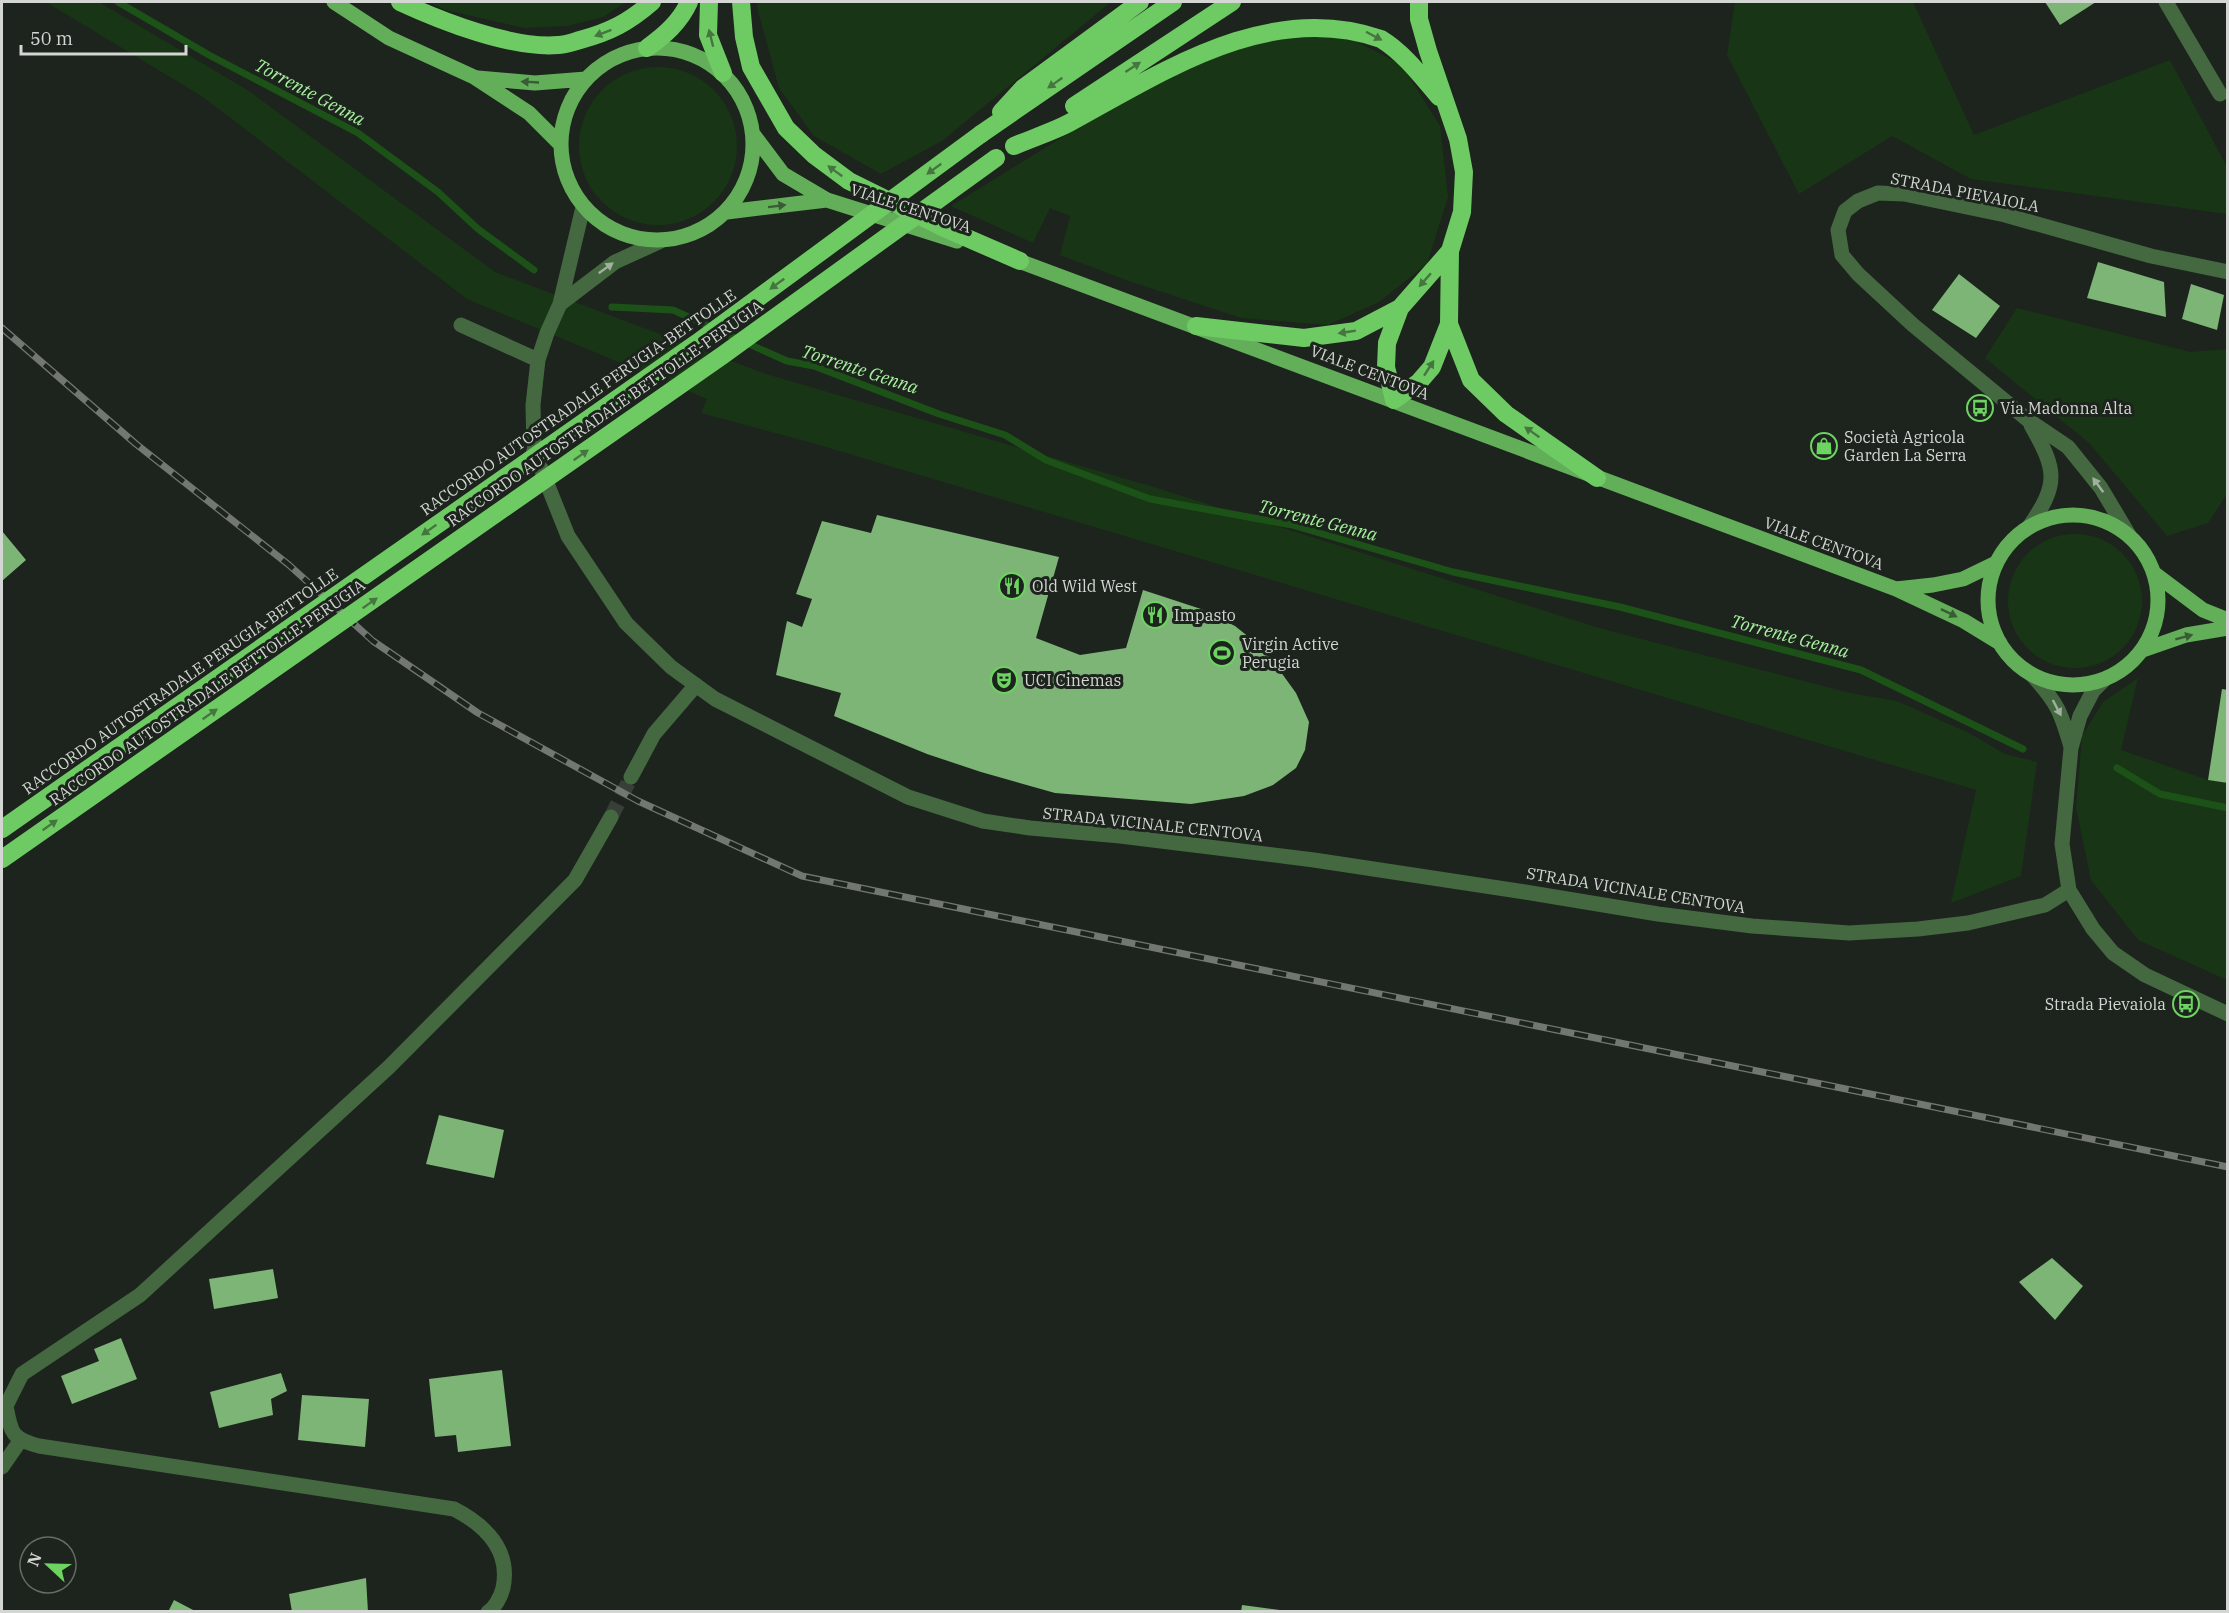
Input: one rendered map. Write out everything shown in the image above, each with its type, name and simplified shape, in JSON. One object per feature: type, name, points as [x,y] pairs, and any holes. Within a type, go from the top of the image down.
[{"type":"highway","points":[[400,2],[440,20],[515,42],[558,45],[603,34],[632,19],[652,2]]},
{"type":"highway","points":[[647,48],[668,32],[683,14],[688,2]]},
{"type":"highway","points":[[709,2],[708,35],[723,73]]},
{"type":"highway","points":[[741,2],[744,37],[751,67],[786,128],[814,155],[849,181],[944,228],[1020,261]]},
{"type":"highway","points":[[981,134],[1023,88],[1140,2]]},
{"type":"highway","name":"RACCORDO AUTOSTRADALE PERUGIA-BETTOLLE","points":[[2,829],[697,343],[981,134],[1173,2]]},
{"type":"highway","name":"RACCORDO AUTOSTRADALE BETTOLLE-PERUGIA","points":[[2,859],[723,356],[996,158],[1232,2]]},
{"type":"highway","points":[[1400,308],[1388,343],[1386,367],[1394,400],[1419,382],[1432,367],[1449,324],[1450,251],[1462,212],[1464,172],[1458,139],[1419,20],[1419,2]]},
{"type":"highway","points":[[1014,146],[1068,124],[1183,54],[1224,34],[1280,17],[1313,16],[1351,24],[1383,40],[1413,66],[1446,105]]},
{"type":"highway","points":[[1196,326],[1304,338],[1356,331],[1400,308],[1450,251]]},
{"type":"highway","points":[[1449,324],[1471,380],[1506,414],[1597,478]]},
{"type":"main road","points":[[334,2],[389,38],[474,77],[529,113],[560,144]]},
{"type":"main road","points":[[647,48],[675,49],[701,58],[723,73],[738,91],[748,112],[753,134],[752,162],[743,189],[727,212],[708,227],[685,237],[661,242],[632,238],[605,227],[583,207],[570,188],[562,166],[560,144],[563,120],[572,98],[586,79],[604,64],[625,53],[647,48]]},
{"type":"main road","points":[[474,77],[535,83],[586,79]]},
{"type":"main road","points":[[753,134],[783,174],[827,200]]},
{"type":"main road","points":[[727,212],[827,200]]},
{"type":"main road","name":"VIALE CENTOVA","points":[[827,200],[1020,261],[1896,589],[1964,621],[2000,643]]},
{"type":"main road","points":[[2080,515],[2097,518],[2129,535],[2142,549],[2155,574],[2158,590],[2158,606],[2152,632],[2143,650],[2124,669],[2104,680],[2079,685],[2055,683],[2032,675],[2014,661],[2000,643],[1990,620],[1988,595],[1996,563],[2008,545],[2029,527],[2054,518],[2080,515]]},
{"type":"main road","name":"VIALE CENTOVA","points":[[1896,589],[1962,579],[1996,563]]},
{"type":"main road","points":[[2155,574],[2203,610],[2228,620]]},
{"type":"main road","points":[[2143,650],[2186,635],[2228,628]]},
{"type":"street","points":[[2166,2],[2220,94]]},
{"type":"street","name":"STRADA PIEVAIOLA","points":[[2028,420],[1913,325],[1858,274],[1842,255],[1838,230],[1845,211],[1858,201],[1878,193],[1904,194],[2006,215],[2151,256],[2228,272]]},
{"type":"street","name":"STRADA VICINALE CENTOVA","points":[[583,207],[560,304],[538,360],[533,405],[534,451],[567,536],[626,623],[671,668],[715,699],[908,797],[983,821],[1314,860],[1658,915],[1752,926],[1838,932],[1918,929],[1968,923],[2044,905],[2069,890]]},
{"type":"street","points":[[560,304],[615,262],[661,242]]},
{"type":"street","points":[[461,325],[538,360]]},
{"type":"street","points":[[2028,420],[2047,453],[2052,485],[2044,505],[2029,527]]},
{"type":"street","points":[[2028,420],[2068,447],[2101,489],[2129,535]]},
{"type":"street","points":[[2032,675],[2050,695],[2061,712],[2071,748]]},
{"type":"street","points":[[2104,680],[2093,691],[2080,716],[2071,748],[2062,844],[2069,890],[2093,929],[2113,952],[2145,975],[2228,1014]]},
{"type":"street","points":[[631,777],[654,734],[696,686]]},
{"type":"street","points":[[488,1611],[492,1609],[502,1592],[506,1573],[499,1551],[491,1536],[473,1519],[454,1509],[20,1441],[13,1434],[6,1406],[22,1374],[140,1295],[389,1067],[575,880],[611,817]]},
{"type":"street","points":[[2,1467],[20,1441]]},
{"type":"green space","points":[[46,2],[99,2],[249,91],[495,272],[766,374],[1157,488],[1599,628],[1850,693],[1897,701],[1969,733],[2005,754],[2037,762],[2021,876],[1951,903],[1976,790],[816,444],[701,413],[707,399],[467,299],[203,97]]},
{"type":"green space","points":[[429,2],[626,2],[603,17],[567,26],[524,28],[445,10]]},
{"type":"green space","points":[[758,2],[1111,2],[942,141],[881,174],[814,136],[779,88],[757,7]]},
{"type":"green space","points":[[1735,2],[1913,2],[1974,135],[2170,60],[2227,167],[2227,214],[1971,179],[1892,136],[1799,194],[1727,55]]},
{"type":"green space","points":[[1280,26],[1342,34],[1402,65],[1440,126],[1448,197],[1427,264],[1379,302],[1328,325],[1241,318],[1123,279],[1060,255],[1070,216],[1050,208],[1033,243],[951,206],[1192,57]]},
{"type":"green space","points":[[658,67],[688,73],[702,80],[714,90],[724,102],[731,116],[737,146],[731,176],[724,190],[714,202],[702,212],[688,219],[658,225],[628,219],[614,212],[602,202],[592,190],[585,176],[579,146],[585,116],[592,102],[602,90],[614,80],[628,73]]},
{"type":"green space","points":[[2017,308],[2190,352],[2227,349],[2227,494],[2208,523],[2167,536],[2089,443],[1985,358]]},
{"type":"green space","points":[[2075,534],[2100,539],[2122,554],[2137,576],[2142,601],[2137,626],[2122,648],[2100,663],[2075,668],[2050,663],[2028,648],[2013,626],[2008,601],[2013,576],[2028,554],[2050,539]]},
{"type":"green space","points":[[2138,678],[2121,750],[2208,780],[2227,783],[2227,980],[2138,940],[2091,880],[2076,808],[2082,736],[2103,702]]},
{"type":"building","points":[[2045,2],[2096,2],[2060,25]]},
{"type":"building","points":[[2098,262],[2164,282],[2166,317],[2087,298]]},
{"type":"building","points":[[1959,274],[2000,306],[1976,338],[1932,310]]},
{"type":"building","points":[[2191,284],[2224,295],[2217,330],[2182,319]]},
{"type":"building","points":[[877,515],[1059,557],[1036,638],[1080,655],[1126,648],[1143,590],[1201,609],[1235,626],[1265,650],[1296,693],[1309,722],[1305,750],[1296,768],[1273,785],[1244,796],[1191,804],[1055,793],[927,754],[834,716],[841,693],[776,675],[787,621],[802,627],[812,599],[796,594],[822,521],[871,533]]},
{"type":"building","points":[[2,531],[26,560],[2,581]]},
{"type":"building","points":[[2222,689],[2228,690],[2228,783],[2208,780]]},
{"type":"building","points":[[439,1115],[504,1130],[494,1178],[426,1164]]},
{"type":"building","points":[[2052,1258],[2083,1286],[2055,1320],[2019,1282]]},
{"type":"building","points":[[273,1269],[278,1298],[214,1309],[209,1279]]},
{"type":"building","points":[[121,1338],[137,1379],[72,1404],[61,1376],[99,1361],[94,1349]]},
{"type":"building","points":[[502,1370],[511,1446],[458,1452],[456,1435],[435,1437],[429,1379]]},
{"type":"building","points":[[281,1373],[287,1391],[271,1399],[273,1415],[219,1428],[210,1392]]},
{"type":"building","points":[[302,1395],[369,1399],[365,1447],[298,1440]]},
{"type":"building","points":[[366,1578],[368,1612],[292,1612],[289,1594]]},
{"type":"building","points":[[174,1600],[197,1612],[168,1612]]},
{"type":"building","points":[[1242,1605],[1280,1610],[1280,1612],[1241,1612]]},
{"type":"waterway","name":"Torrente Genna","points":[[118,2],[209,55],[358,133],[438,192],[478,229],[534,270]]},
{"type":"waterway","name":"Torrente Genna","points":[[612,307],[673,310],[787,361],[814,366],[939,414],[1005,435],[1046,460],[1150,499],[1292,525],[1453,572],[1620,607],[1861,670],[2023,749]]},
{"type":"waterway","name":"Torrente Genna","points":[[2117,768],[2160,794],[2228,808]]},
{"type":"tunnel","points":[[611,817],[631,777]]},
{"type":"railway","points":[[2,328],[136,444],[289,565],[373,641],[478,713],[638,801],[802,876],[2228,1167]]},
{"type":"place","name":"Via Madonna Alta","points":[[1980,408]]},
{"type":"place","name":"Società Agricola Garden La Serra","points":[[1824,446]]},
{"type":"place","name":"Old Wild West","points":[[1012,586]]},
{"type":"place","name":"Impasto","points":[[1155,615]]},
{"type":"place","name":"Virgin Active Perugia","points":[[1222,653]]},
{"type":"place","name":"UCI Cinemas","points":[[1004,680]]},
{"type":"place","name":"Strada Pievaiola","points":[[2186,1004]]}]
